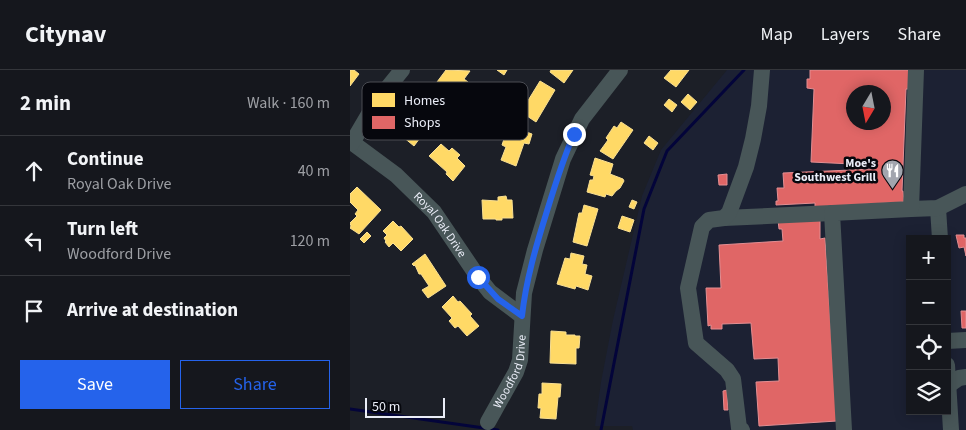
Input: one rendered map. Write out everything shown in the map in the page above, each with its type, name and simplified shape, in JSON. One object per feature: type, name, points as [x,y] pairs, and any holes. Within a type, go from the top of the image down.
[{"type":"street","points":[[392,82],[402,70]]},
{"type":"street","name":"Woodford Drive","points":[[488,422],[516,372],[520,360],[524,293],[563,159],[582,119],[620,70]]},
{"type":"street","points":[[724,218],[729,213],[743,176],[753,138],[759,106],[762,70]]},
{"type":"street","points":[[911,210],[916,70]]},
{"type":"street","points":[[351,142],[362,124]]},
{"type":"street","name":"Royal Oak Drive","points":[[351,142],[396,175],[434,212],[490,292],[522,316]]},
{"type":"street","points":[[742,430],[739,428],[733,379],[727,370],[696,343],[688,288],[702,227],[709,220],[724,218],[938,208],[966,194]]},
{"type":"street","points":[[938,208],[940,235]]},
{"type":"street","points":[[832,213],[844,430]]},
{"type":"street","points":[[951,341],[966,340]]},
{"type":"street","points":[[951,383],[959,378],[966,377]]},
{"type":"street","points":[[950,415],[951,430]]},
{"type":"shaded area","points":[[727,70],[966,70],[966,430],[633,430],[632,426],[595,426],[613,320],[642,196],[661,150]]},
{"type":"building: Homes","points":[[350,70],[354,70],[359,74],[350,86]]},
{"type":"building: Homes","points":[[446,70],[470,71],[464,79],[468,82],[437,82]]},
{"type":"building: Homes","points":[[497,70],[507,70],[504,75]]},
{"type":"building: Homes","points":[[551,70],[573,70],[564,83],[550,72]]},
{"type":"building: Homes","points":[[671,70],[689,70],[676,87],[664,78]]},
{"type":"building: Homes","points":[[540,81],[555,90],[536,122],[528,117],[528,101]]},
{"type":"building: Homes","points":[[688,94],[697,102],[690,110],[681,102]]},
{"type":"building: Homes","points":[[669,99],[677,105],[672,112],[664,105]]},
{"type":"building: Homes","points":[[621,122],[633,130],[613,159],[600,151],[608,140],[606,138],[614,126],[617,128]]},
{"type":"building: Homes","points":[[528,133],[532,134],[529,144],[524,143],[516,166],[501,160],[506,147],[502,145],[504,140],[528,140]]},
{"type":"building: Homes","points":[[649,136],[658,143],[653,150],[644,143]]},
{"type":"building: Homes","points":[[407,140],[418,140],[414,146]]},
{"type":"building: Homes","points":[[441,144],[449,151],[452,148],[460,155],[457,158],[465,166],[453,181],[446,174],[447,172],[429,156]]},
{"type":"building: Homes","points":[[595,158],[613,164],[610,174],[624,181],[612,196],[606,194],[605,197],[587,192],[590,180],[593,180],[594,176],[590,175]]},
{"type":"building: Homes","points":[[357,187],[381,210],[359,234],[350,228],[350,223],[357,216],[355,214],[358,210],[350,202],[350,194]]},
{"type":"building: Homes","points":[[506,196],[507,200],[512,200],[513,218],[502,218],[502,220],[483,219],[482,200],[498,201],[498,197]]},
{"type":"building: Homes","points":[[632,200],[637,202],[634,209],[629,207]]},
{"type":"building: Homes","points":[[584,205],[598,209],[587,246],[573,242],[579,213],[582,213]]},
{"type":"building: Homes","points":[[622,216],[634,220],[630,232],[618,228]]},
{"type":"building: Homes","points":[[393,221],[399,227],[401,226],[413,239],[401,251],[393,243],[389,247],[385,242],[384,238],[387,235],[383,231]]},
{"type":"building: Homes","points":[[367,232],[371,236],[364,243],[360,239]]},
{"type":"building: Homes","points":[[571,253],[584,256],[582,264],[587,265],[585,274],[592,276],[588,290],[576,286],[575,289],[557,284],[565,258],[570,259]]},
{"type":"building: Homes","points":[[425,254],[446,286],[428,298],[422,290],[429,286],[421,274],[419,274],[415,265],[412,264]]},
{"type":"building: Homes","points":[[453,296],[472,314],[470,316],[479,326],[467,336],[458,326],[455,328],[449,321],[452,318],[442,307]]},
{"type":"building: Homes","points":[[551,331],[566,332],[566,335],[580,336],[579,348],[576,348],[576,364],[550,363]]},
{"type":"building: Homes","points":[[542,383],[561,384],[556,419],[540,418],[541,408],[538,408],[539,394],[542,394]]},
{"type":"building: Shops","points":[[810,70],[909,70],[908,89],[906,89],[902,191],[904,202],[815,207],[815,203],[776,205],[776,201],[778,201],[777,188],[784,188],[783,173],[873,169],[873,165],[811,162],[814,89],[807,88],[807,79],[810,79]]},
{"type":"building: Shops","points":[[727,174],[727,185],[719,185],[718,175]]},
{"type":"building: Shops","points":[[820,218],[820,239],[825,238],[837,421],[759,426],[756,382],[779,381],[778,358],[754,359],[751,323],[722,324],[722,329],[711,329],[711,325],[708,326],[706,288],[721,288],[719,245],[783,241],[782,229],[779,229],[778,220]]},
{"type":"building: Shops","points":[[956,235],[964,235],[964,238],[966,238],[966,256],[964,247],[959,248]]},
{"type":"building: Shops","points":[[961,311],[966,311],[966,328],[962,328]]},
{"type":"building: Shops","points":[[727,390],[728,410],[724,410],[723,391]]},
{"type":"waterway","points":[[601,430],[644,209],[667,151],[744,70]]},
{"type":"waterway","points":[[350,409],[498,430]]},
{"type":"place","name":"Moe's Southwest Grill","points":[[892,189]]},
{"type":"route","points":[[478,277],[490,292],[522,316],[524,293],[535,250],[563,159],[574,134]]}]
